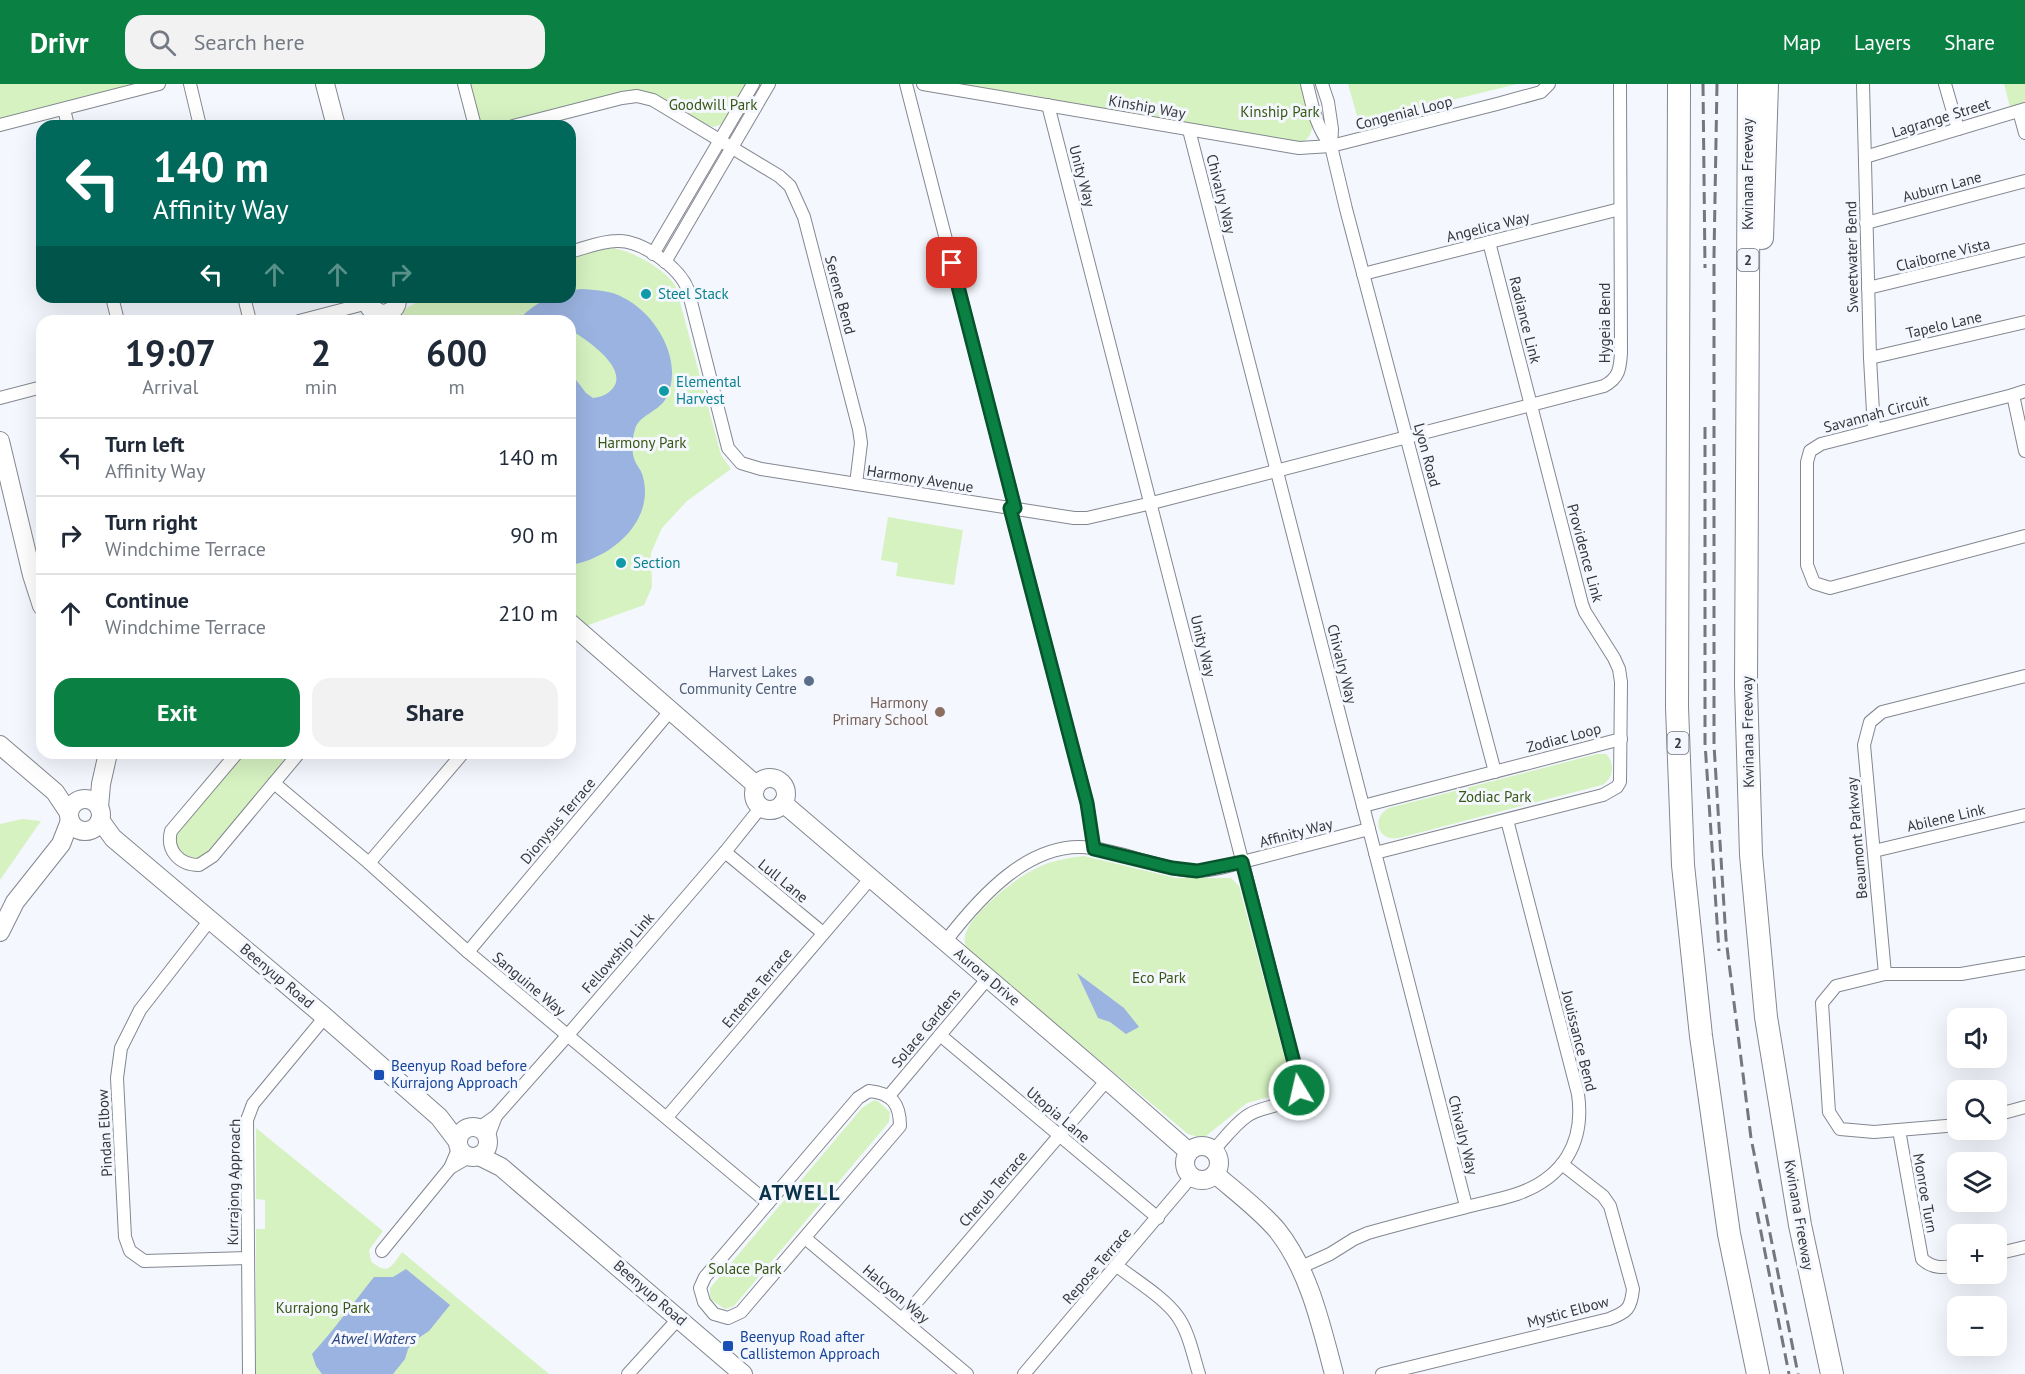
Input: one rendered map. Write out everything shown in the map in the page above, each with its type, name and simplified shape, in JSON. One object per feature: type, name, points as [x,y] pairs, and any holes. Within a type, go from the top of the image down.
[{"type":"highway","name":"2","points":[[1673,84],[1678,95],[1677,707],[1683,865],[1701,1036],[1729,1234],[1758,1374]]},
{"type":"highway","name":"Kwinana Freeway","points":[[1749,84],[1746,685],[1751,855],[1766,1017],[1800,1225],[1832,1374]]},
{"type":"highway","name":"2","points":[[1748,383],[1755,355],[1759,303],[1767,84]]},
{"type":"street","points":[[0,125],[159,84]]},
{"type":"street","points":[[190,84],[199,120]]},
{"type":"street","points":[[325,84],[334,120]]},
{"type":"street","points":[[464,84],[473,120]]},
{"type":"street","points":[[653,254],[753,84]]},
{"type":"street","points":[[665,262],[769,84]]},
{"type":"street","points":[[906,84],[1087,803],[1094,849]]},
{"type":"street","name":"Kinship Way","points":[[923,84],[1299,148],[1331,146]]},
{"type":"street","name":"Lyon Road","points":[[1307,84],[1320,132],[1331,146]]},
{"type":"street","name":"Lyon Road","points":[[1322,84],[1328,102],[1332,129],[1331,146],[1363,274],[1495,772]]},
{"type":"street","name":"Congenial Loop","points":[[1331,146],[1541,92],[1550,84]]},
{"type":"street","name":"Hygeia Bend","points":[[1407,438],[1604,386],[1613,381],[1620,371],[1620,84]]},
{"type":"street","name":"Sweetwater Bend","points":[[1863,84],[1874,430]]},
{"type":"street","points":[[1945,84],[1958,129]]},
{"type":"street","name":"Serene Bend","points":[[536,120],[622,98],[637,96],[653,100],[778,176],[790,186],[804,217],[859,429],[861,443],[856,484]]},
{"type":"street","name":"Unity Way","points":[[1048,105],[1152,503],[1299,1087],[1292,1100],[1257,1110],[1248,1115],[1214,1151]]},
{"type":"street","points":[[64,109],[67,120]]},
{"type":"street","points":[[2022,110],[2025,133]]},
{"type":"street","name":"Lagrange Street","points":[[1865,157],[2022,110]]},
{"type":"street","name":"Chivalry Way","points":[[1190,130],[1466,1206]]},
{"type":"street","name":"Auburn Lane","points":[[1866,223],[2025,181]]},
{"type":"street","name":"Angelica Way","points":[[1363,274],[1620,209]]},
{"type":"street","name":"Harmony Avenue","points":[[576,251],[616,241],[634,244],[678,271],[688,290],[728,448],[741,463],[761,469],[1074,518],[1088,518],[1407,438]]},
{"type":"street","name":"Radiance Link","points":[[1489,242],[1531,405]]},
{"type":"street","name":"Claiborne Vista","points":[[1868,288],[2025,250]]},
{"type":"street","points":[[319,315],[358,303]]},
{"type":"street","points":[[370,303],[375,312],[382,315]]},
{"type":"street","name":"Tapelo Lane","points":[[1870,358],[2025,322]]},
{"type":"street","points":[[0,398],[36,389]]},
{"type":"street","name":"Savannah Circuit","points":[[2025,451],[2019,393],[1821,444],[1810,451],[1807,462],[1807,565],[1814,583],[1830,588],[2025,536]]},
{"type":"street","name":"Providence Link","points":[[1531,405],[1581,603],[1619,669],[1621,739]]},
{"type":"street","points":[[0,441],[36,587]]},
{"type":"street","points":[[576,629],[756,785]]},
{"type":"street","name":"Beaumont Parkway","points":[[1885,974],[1864,745],[1870,722],[1882,712],[2025,676]]},
{"type":"street","name":"Dionysus Terrace","points":[[468,952],[671,710]]},
{"type":"street","name":"Zodiac Loop","points":[[1363,806],[1621,739],[1620,782],[1603,795],[1375,853]]},
{"type":"street","name":"Beenyup Road","points":[[0,745],[326,1017],[439,1117],[474,1142],[743,1374]]},
{"type":"street","points":[[0,932],[15,902],[84,816],[101,784],[107,759]]},
{"type":"street","points":[[232,759],[171,831],[169,840],[175,856],[192,865],[200,865],[213,856],[294,759]]},
{"type":"street","points":[[369,863],[458,759]]},
{"type":"street","points":[[768,778],[780,782],[786,794],[780,807],[770,810],[760,807],[753,795],[756,785],[768,778]]},
{"type":"street","name":"Sanguine Way","points":[[274,783],[369,863],[468,952],[768,1203]]},
{"type":"street","name":"Aurora Drive","points":[[783,803],[1189,1152]]},
{"type":"street","name":"Fellowship Link","points":[[474,1142],[725,852],[760,807]]},
{"type":"street","name":"Abilene Link","points":[[1874,850],[2025,815]]},
{"type":"street","name":"Jouissance Bend","points":[[1299,1268],[1368,1233],[1516,1194],[1541,1183],[1562,1164],[1576,1142],[1581,1115],[1578,1094],[1507,820]]},
{"type":"street","name":"Affinity Way","points":[[945,942],[972,907],[1003,878],[1020,867],[1051,853],[1073,847],[1094,849],[1172,868],[1197,871],[1242,862],[1369,829]]},
{"type":"street","name":"Lull Lane","points":[[725,852],[823,933]]},
{"type":"street","name":"Entente Terrace","points":[[667,1117],[870,879]]},
{"type":"street","name":"Pindan Elbow","points":[[210,920],[140,1010],[121,1048],[117,1078],[125,1237],[130,1251],[144,1261],[248,1258]]},
{"type":"street","points":[[1947,1126],[1874,1132],[1840,1129],[1829,1112],[1822,1003],[1836,986],[1885,974],[1960,974],[2025,963]]},
{"type":"street","name":"Solace Gardens","points":[[888,1097],[988,978]]},
{"type":"street","name":"Kurrajong Approach","points":[[249,1374],[248,1115],[253,1104],[326,1017]]},
{"type":"street","name":"Utopia Lane","points":[[940,1035],[1158,1218]]},
{"type":"street","name":"Cherub Terrace","points":[[902,1319],[1107,1080]]},
{"type":"street","points":[[869,1091],[882,1092],[895,1101],[900,1113],[900,1126],[805,1238],[741,1312],[728,1318],[714,1314],[704,1302],[700,1288],[705,1277],[768,1203],[858,1098],[869,1091]]},
{"type":"street","points":[[2007,1112],[2025,1107]]},
{"type":"street","name":"Monroe Turn","points":[[1899,1130],[1922,1259],[1929,1265],[1947,1267]]},
{"type":"street","points":[[382,1251],[474,1142]]},
{"type":"street","points":[[1198,1147],[1214,1151],[1219,1165],[1215,1174],[1201,1181],[1191,1177],[1187,1173],[1185,1162],[1189,1152],[1198,1147]]},
{"type":"street","name":"Mystic Elbow","points":[[1383,1374],[1624,1313],[1631,1303],[1633,1289],[1610,1206],[1603,1196],[1562,1164]]},
{"type":"street","points":[[1215,1174],[1266,1218],[1290,1249],[1318,1314],[1334,1374]]},
{"type":"street","name":"Repose Terrace","points":[[1024,1374],[1191,1177]]},
{"type":"street","name":"Halcyon Way","points":[[805,1238],[967,1374]]},
{"type":"street","points":[[2007,1251],[2025,1246]]},
{"type":"street","points":[[1117,1266],[1166,1304],[1178,1317],[1188,1339],[1198,1374]]},
{"type":"street","points":[[632,1372],[679,1318]]},
{"type":"green space","points":[[0,84],[137,84],[0,120]]},
{"type":"green space","name":"Goodwill Park","points":[[468,84],[750,84],[723,124],[713,127],[625,92],[519,120],[479,119]]},
{"type":"green space","name":"Kinship Park","points":[[948,84],[1303,84],[1312,124],[1308,138],[1302,143]]},
{"type":"green space","points":[[1348,84],[1517,84],[1359,123]]},
{"type":"green space","points":[[2004,84],[2025,84],[2025,102],[2010,107]]},
{"type":"green space","name":"Harmony Park","points":[[609,248],[617,249],[647,261],[671,280],[676,287],[721,455],[731,469],[687,501],[662,528],[651,553],[652,587],[644,605],[583,627],[576,621],[576,315],[401,315],[404,309],[416,303],[576,303],[576,256]]},
{"type":"green space","points":[[888,517],[963,530],[954,585],[896,576],[898,563],[881,560]]},
{"type":"green space","name":"Zodiac Park","points":[[1597,754],[1606,754],[1612,767],[1609,779],[1602,785],[1399,838],[1386,836],[1379,828],[1380,817],[1389,808]]},
{"type":"green space","points":[[240,759],[287,759],[208,853],[199,860],[182,857],[175,845],[176,834]]},
{"type":"green space","points":[[22,819],[41,821],[0,880],[0,824]]},
{"type":"green space","name":"Eco Park","points":[[1084,856],[1176,878],[1231,878],[1239,886],[1291,1082],[1287,1092],[1247,1103],[1206,1136],[1198,1137],[1188,1134],[967,950],[965,938],[969,927],[975,917],[996,896],[1030,871],[1061,860]]},
{"type":"green space","name":"Solace Park","points":[[874,1100],[890,1112],[889,1122],[734,1306],[725,1309],[710,1299],[710,1288],[862,1108]]},
{"type":"green space","name":"Kurrajong Park","points":[[256,1128],[383,1231],[369,1250],[371,1261],[381,1268],[389,1268],[402,1252],[549,1374],[256,1374],[256,1229],[265,1229],[265,1200],[256,1199]]},
{"type":"water","points":[[576,290],[613,293],[636,305],[647,315],[664,340],[672,369],[671,384],[666,398],[637,424],[634,433],[633,454],[642,475],[645,493],[636,523],[614,546],[600,555],[576,563],[576,380],[593,398],[604,395],[613,388],[616,380],[615,372],[603,354],[576,334],[576,315],[525,315],[540,303],[576,303]]},
{"type":"water","points":[[1077,973],[1124,1008],[1139,1027],[1126,1034],[1110,1022],[1098,1018]]},
{"type":"water","name":"Atwel Waters","points":[[406,1269],[450,1305],[429,1331],[414,1341],[405,1359],[393,1374],[322,1374],[312,1354],[374,1277],[393,1277]]},
{"type":"railway","points":[[1703,84],[1705,268]]},
{"type":"railway","points":[[1717,84],[1714,256],[1714,745],[1726,939],[1751,1138],[1798,1374]]},
{"type":"railway","points":[[1705,427],[1705,743],[1719,951]]},
{"type":"railway","points":[[1757,1212],[1789,1374]]},
{"type":"place","name":"Steel Stack","points":[[646,294]]},
{"type":"place","name":"Elemental Harvest","points":[[664,391]]},
{"type":"place","name":"Section","points":[[621,563]]},
{"type":"place","name":"Harvest Lakes Community Centre","points":[[809,681]]},
{"type":"place","name":"Harmony Primary School","points":[[940,712]]},
{"type":"place","name":"Beenyup Road before Kurrajong Approach","points":[[379,1075]]},
{"type":"place","name":"Beenyup Road after Callistemon Approach","points":[[728,1346]]},
{"type":"district","name":"ATWELL","points":[[800,1193]]},
{"type":"route","points":[[952,263],[1015,508],[1010,508],[1087,803],[1094,849],[1172,868],[1197,871],[1242,862],[1299,1082],[1299,1090]]}]
